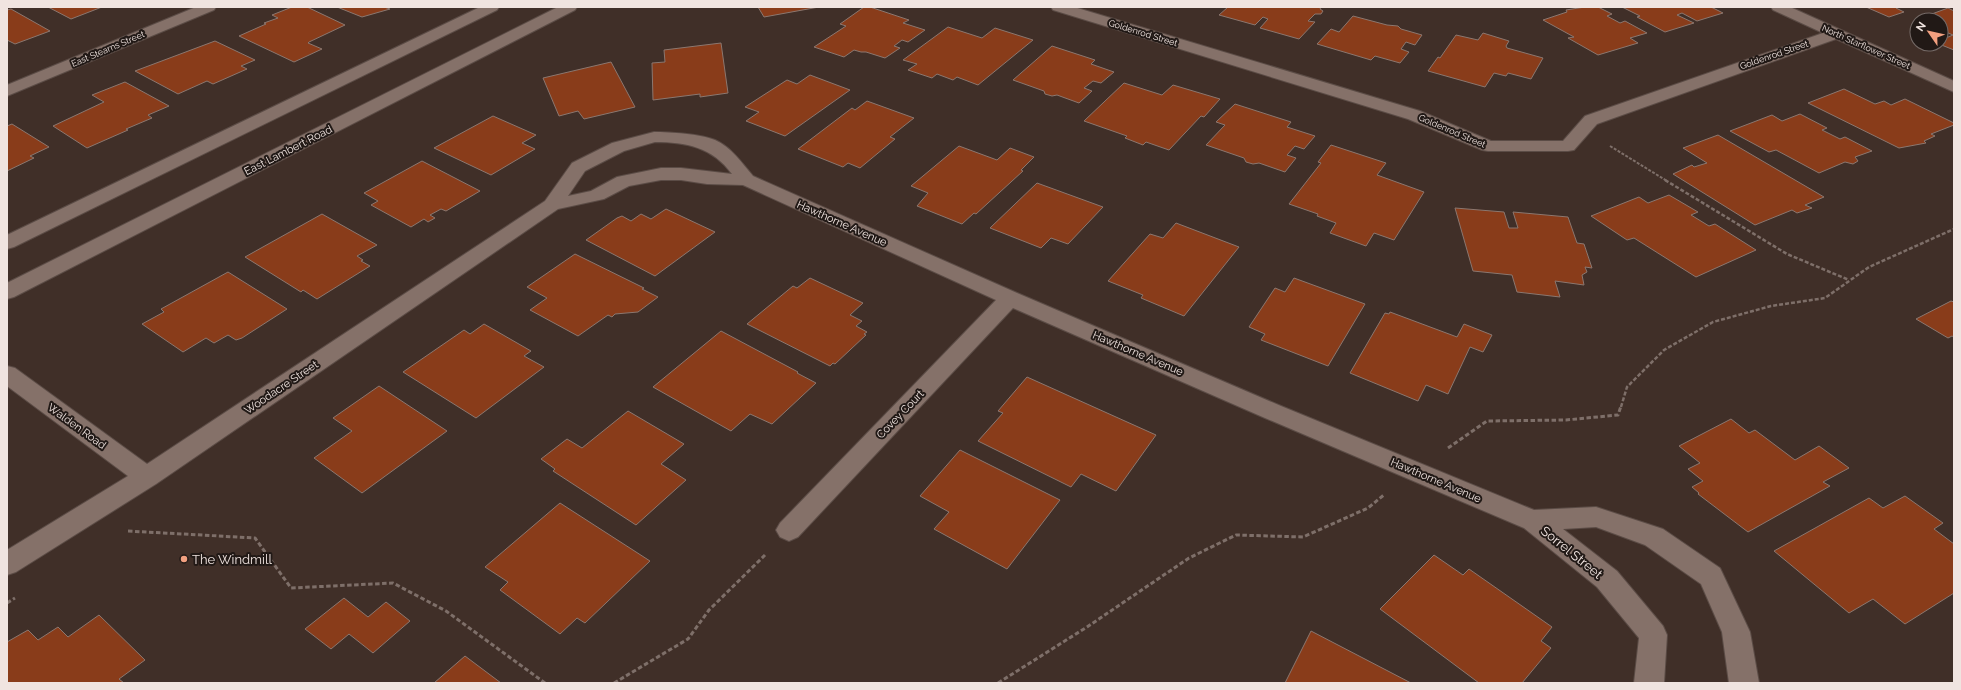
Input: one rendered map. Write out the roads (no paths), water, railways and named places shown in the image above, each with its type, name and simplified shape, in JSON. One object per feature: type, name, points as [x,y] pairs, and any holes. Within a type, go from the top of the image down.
[{"type":"street","name":"East Stearns Street","points":[[7,91],[209,7]]},
{"type":"street","points":[[7,243],[492,7]]},
{"type":"street","name":"East Lambert Road","points":[[7,292],[570,7]]},
{"type":"street","name":"Goldenrod Street","points":[[1058,7],[1414,115],[1488,146],[1568,146],[1591,120],[1835,34]]},
{"type":"street","name":"North Starflower Street","points":[[1778,7],[1954,87]]},
{"type":"street","name":"Hawthorne Avenue","points":[[654,137],[669,137],[709,144],[732,161],[746,180]]},
{"type":"street","name":"Woodacre Street","points":[[552,205],[578,167],[618,147],[654,137]]},
{"type":"street","name":"Hawthorne Avenue","points":[[661,174],[681,174],[706,178],[746,180],[1010,298],[1533,521]]},
{"type":"street","name":"Woodacre Street","points":[[7,564],[147,477],[552,205],[597,195],[624,181],[661,174]]},
{"type":"street","name":"Covey Court","points":[[789,530],[1010,298]]},
{"type":"street","name":"Walden Road","points":[[7,374],[147,477]]},
{"type":"street","name":"Sorrel Street","points":[[1533,521],[1596,517],[1654,537],[1711,576],[1736,632],[1744,683]]},
{"type":"street","name":"Sorrel Street","points":[[1533,521],[1607,579],[1653,635],[1648,683]]},
{"type":"place","name":"The Windmill","points":[[184,559]]}]
